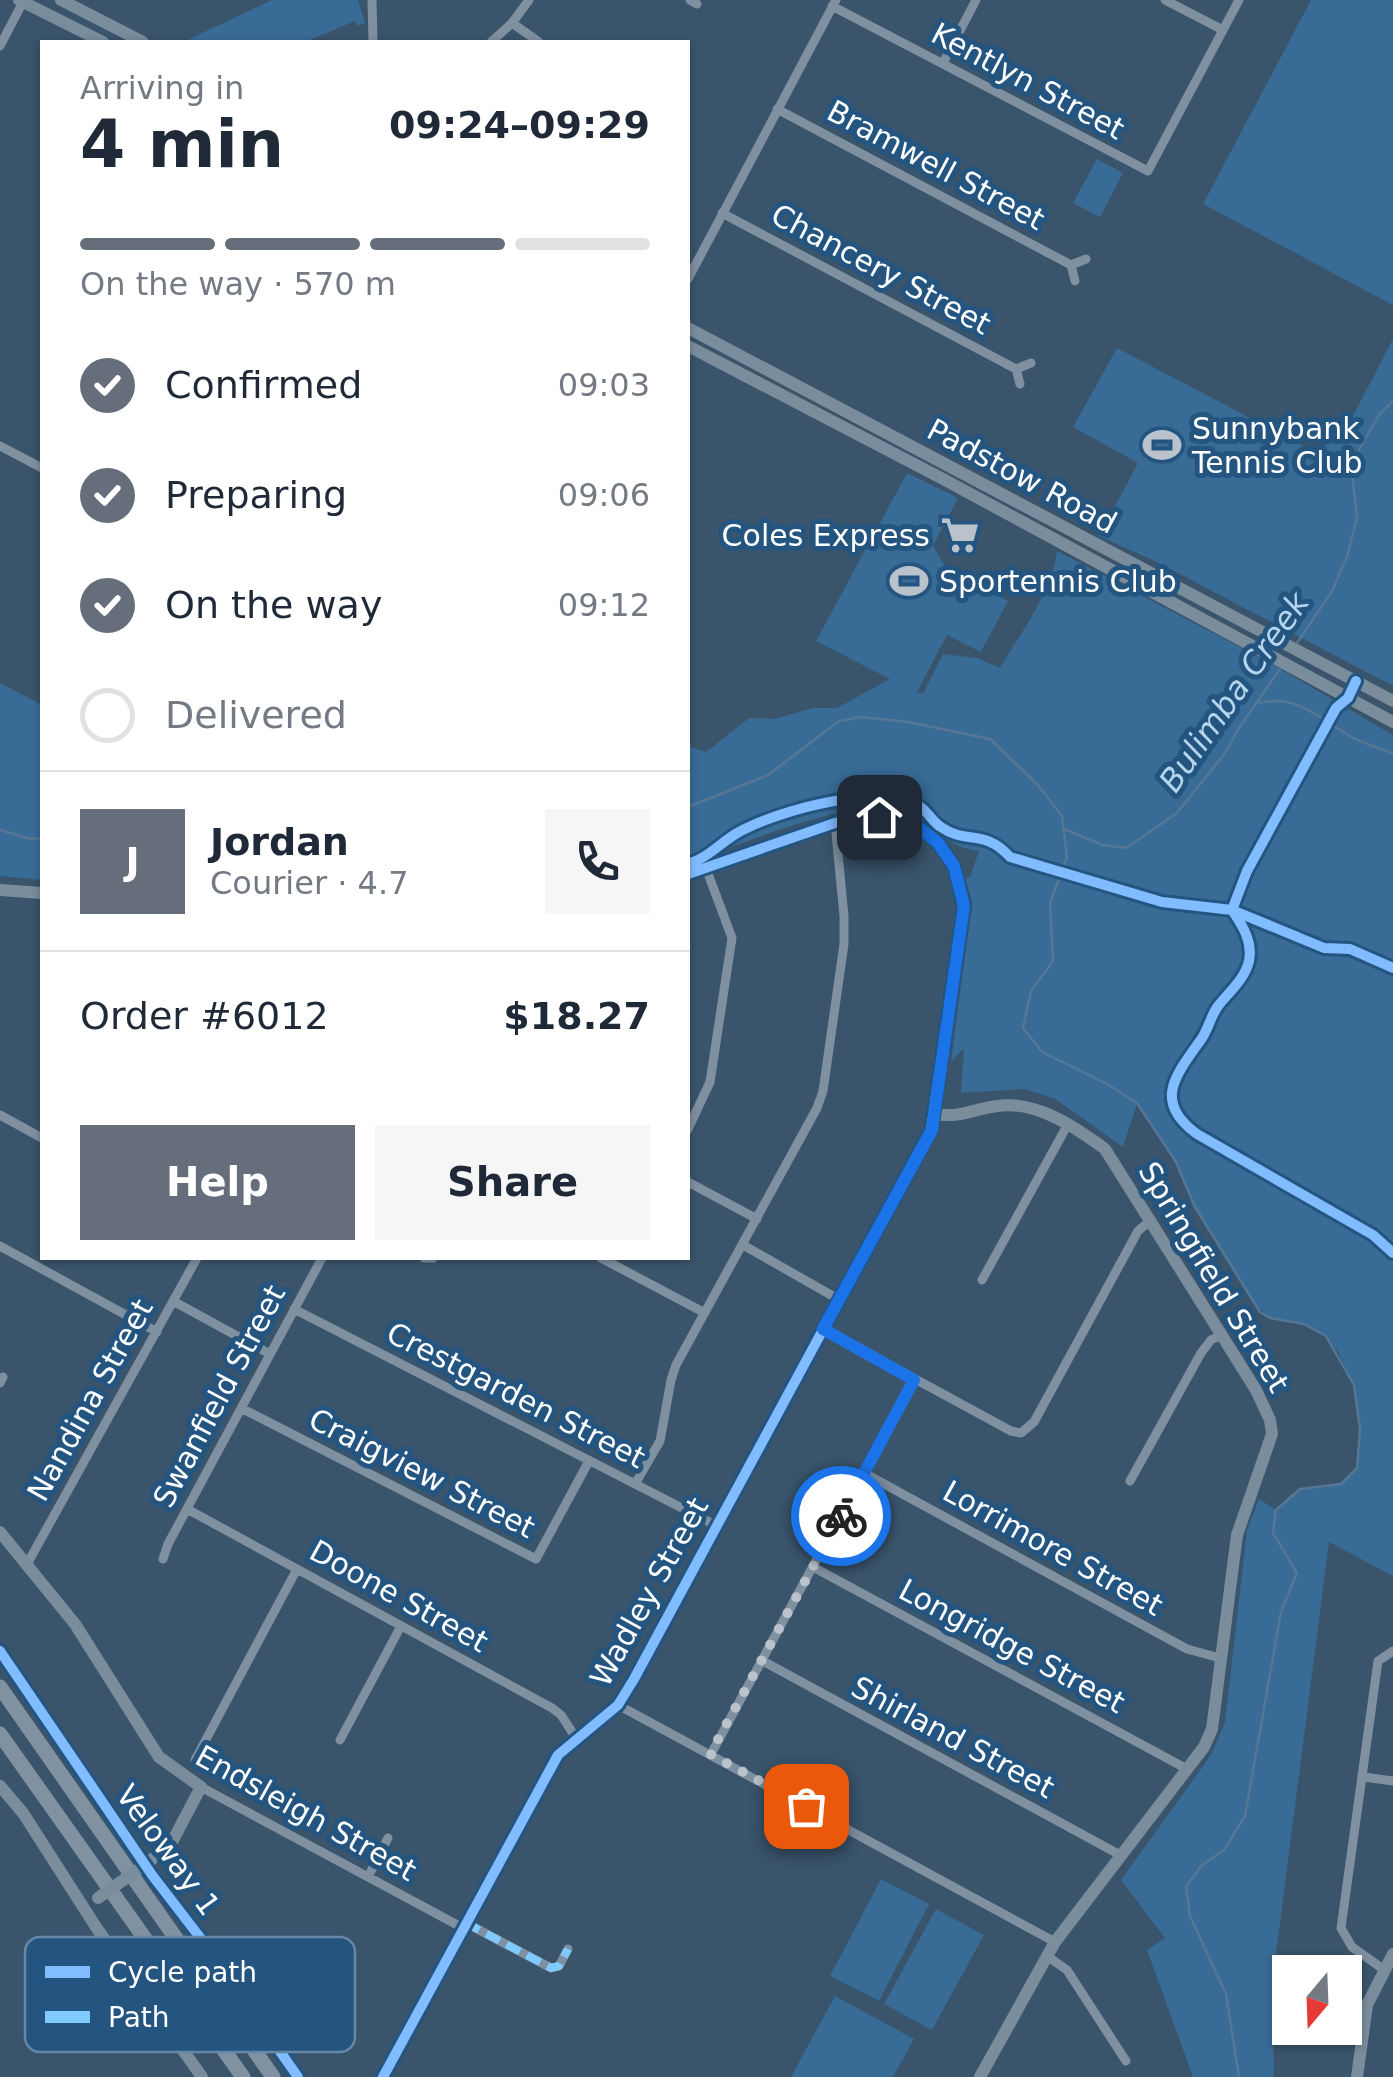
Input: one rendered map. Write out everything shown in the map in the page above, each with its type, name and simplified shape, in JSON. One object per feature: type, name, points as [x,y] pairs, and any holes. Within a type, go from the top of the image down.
[{"type":"highway","points":[[0,1687],[175,1937]]},
{"type":"highway","points":[[0,1734],[144,1937]]},
{"type":"highway","points":[[225,2052],[243,2077]]},
{"type":"highway","points":[[256,2052],[273,2077]]},
{"type":"street","points":[[61,0],[138,40]]},
{"type":"street","points":[[372,0],[377,40]]},
{"type":"street","points":[[493,40],[530,0]]},
{"type":"street","points":[[943,64],[976,0]]},
{"type":"street","points":[[1165,0],[1223,30],[1240,0]]},
{"type":"street","points":[[0,46],[21,1],[98,40]]},
{"type":"street","points":[[690,275],[834,3]]},
{"type":"street","name":"Kentlyn Street","points":[[834,3],[1148,171],[1223,30]]},
{"type":"street","points":[[512,23],[536,40]]},
{"type":"street","name":"Bramwell Street","points":[[777,109],[1071,264]]},
{"type":"street","name":"Chancery Street","points":[[722,213],[1016,369]]},
{"type":"street","points":[[1075,281],[1071,264],[1086,259]]},
{"type":"street","name":"Padstow Road","points":[[690,329],[1393,701]]},
{"type":"street","name":"Padstow Road","points":[[690,347],[1393,722]]},
{"type":"street","points":[[1020,384],[1016,369],[1031,362]]},
{"type":"street","points":[[0,446],[40,467]]},
{"type":"street","points":[[690,873],[856,817],[898,820],[921,829],[947,854],[960,882],[964,906],[936,1114]]},
{"type":"street","points":[[635,1484],[660,1440],[670,1380],[823,1091],[844,944],[835,823]]},
{"type":"street","points":[[690,1125],[710,1082],[732,938],[706,868]]},
{"type":"street","points":[[0,890],[40,893]]},
{"type":"street","name":"Springfield Street","points":[[936,1114],[957,1117],[1000,1105],[1038,1110],[1105,1149],[1265,1405],[1272,1434],[1237,1534],[1212,1729],[1204,1747],[1056,1942],[980,2077]]},
{"type":"street","name":"Wadley Street","points":[[384,2077],[558,1755],[618,1704],[932,1130],[936,1114]]},
{"type":"street","points":[[0,1115],[40,1137]]},
{"type":"street","points":[[982,1280],[1068,1124]]},
{"type":"street","points":[[690,1183],[756,1219]]},
{"type":"street","points":[[823,1329],[1021,1433],[1028,1428],[1138,1231],[1151,1220]]},
{"type":"street","points":[[743,1245],[838,1299]]},
{"type":"street","points":[[0,1246],[157,1332]]},
{"type":"street","name":"Nandina Street","points":[[26,1566],[196,1260]]},
{"type":"street","name":"Swanfield Street","points":[[163,1560],[321,1260]]},
{"type":"street","points":[[606,1260],[705,1313]]},
{"type":"street","points":[[173,1301],[270,1354]]},
{"type":"street","name":"Crestgarden Street","points":[[294,1309],[715,1525]]},
{"type":"street","points":[[1130,1481],[1202,1353],[1221,1334]]},
{"type":"street","points":[[710,1754],[914,1380]]},
{"type":"street","name":"Craigview Street","points":[[241,1408],[536,1559],[589,1462]]},
{"type":"street","name":"Lorrimore Street","points":[[864,1473],[1198,1655],[1220,1658]]},
{"type":"street","name":"Doone Street","points":[[187,1509],[552,1708],[562,1715],[576,1738]]},
{"type":"street","name":"Endsleigh Street","points":[[0,1532],[75,1624],[159,1758],[201,1787],[368,1877],[551,1968],[559,1966],[568,1950]]},
{"type":"street","name":"Longridge Street","points":[[813,1566],[1187,1770]]},
{"type":"street","points":[[195,1760],[297,1568]]},
{"type":"street","points":[[340,1740],[401,1626]]},
{"type":"street","points":[[1383,1968],[1352,1948],[1341,1928],[1378,1662],[1393,1651]]},
{"type":"street","name":"Shirland Street","points":[[761,1660],[1122,1856]]},
{"type":"street","points":[[618,1704],[1056,1942]]},
{"type":"street","points":[[1364,1776],[1393,1781]]},
{"type":"street","points":[[0,1786],[29,1821],[104,1937]]},
{"type":"street","points":[[84,1908],[172,1842],[201,1787]]},
{"type":"street","points":[[368,1877],[388,1838]]},
{"type":"street","points":[[1357,2077],[1367,2005],[1393,1954]]},
{"type":"street","points":[[1047,1956],[1067,1970],[1126,2061]]},
{"type":"street","points":[[185,2052],[202,2077]]},
{"type":"shaded area","points":[[272,0],[358,0],[365,23],[358,26],[355,21],[310,40],[187,40]]},
{"type":"shaded area","points":[[1311,0],[1393,0],[1393,305],[1203,204]]},
{"type":"shaded area","points":[[1097,159],[1123,173],[1100,217],[1073,203]]},
{"type":"shaded area","points":[[1393,339],[1393,686],[1155,561],[1099,536],[1138,463],[1073,427],[1117,348],[1313,451],[1343,435]]},
{"type":"shaded area","points":[[907,473],[958,498],[933,546],[946,568],[1008,601],[981,652],[947,635],[917,692],[923,694],[943,654],[977,658],[1000,668],[1042,597],[1057,551],[1270,663],[1393,735],[1393,1576],[1329,1542],[1276,1955],[1272,1955],[1274,2077],[1193,2077],[1147,1950],[1165,1938],[1121,1880],[1211,1755],[1225,1722],[1247,1530],[1259,1499],[1276,1510],[1300,1489],[1341,1484],[1357,1468],[1360,1429],[1354,1385],[1326,1336],[1304,1324],[1270,1318],[1252,1302],[1195,1207],[1176,1162],[1137,1104],[1123,1147],[1054,1098],[1024,1089],[961,1093],[964,1048],[951,1062],[972,900],[965,879],[970,877],[979,851],[956,844],[902,814],[868,809],[817,818],[690,860],[690,747],[706,752],[749,718],[774,719],[813,708],[837,708],[890,679],[816,641]]},
{"type":"shaded area","points":[[0,683],[40,704],[40,880],[0,876]]},
{"type":"shaded area","points":[[881,1879],[929,1904],[879,2001],[830,1976]]},
{"type":"shaded area","points":[[936,1909],[984,1935],[932,2030],[884,2004]]},
{"type":"shaded area","points":[[835,1996],[914,2039],[893,2077],[791,2077]]},
{"type":"waterway","name":"Bulimba Creek","points":[[1295,646],[1332,591],[1347,557],[1357,517],[1351,464],[1379,415],[1393,401]]},
{"type":"waterway","name":"Bulimba Creek","points":[[1066,830],[1103,845],[1126,848],[1177,813],[1225,753],[1280,669]]},
{"type":"waterway","points":[[1259,703],[1296,704],[1353,738],[1393,754]]},
{"type":"waterway","points":[[690,806],[768,775],[839,721],[861,717],[908,722],[990,739],[1037,784],[1062,816],[1067,857],[1050,903],[1053,961],[1031,991],[1023,1028],[1042,1052],[1137,1103],[1176,1162],[1195,1207],[1260,1312],[1270,1318],[1304,1324],[1326,1336],[1354,1385],[1360,1429],[1357,1468],[1341,1484],[1300,1489],[1276,1510],[1273,1533],[1297,1573],[1281,1612],[1245,1816],[1224,1850],[1201,1866],[1186,1887],[1190,1916],[1226,1994],[1239,2077]]},
{"type":"waterway","name":"Bulimba Creek","points":[[0,830],[40,838]]},
{"type":"marked path","points":[[466,1923],[551,1968],[559,1966],[568,1949]]},
{"type":"cycle path","points":[[1232,910],[1247,871],[1336,708],[1348,698],[1356,681]]},
{"type":"cycle path","points":[[690,862],[756,824],[802,808],[855,798],[902,799],[922,808],[950,832],[992,843],[1010,857],[1162,902],[1232,910],[1324,948],[1350,949],[1393,968]]},
{"type":"cycle path","points":[[383,2077],[558,1755],[618,1705],[634,1679],[931,1130],[964,907],[954,866],[938,843],[921,829],[898,819],[856,817],[690,873]]},
{"type":"cycle path","points":[[1232,910],[1248,940],[1249,961],[1176,1077],[1172,1100],[1175,1111],[1197,1134],[1373,1235],[1393,1253]]},
{"type":"cycle path","name":"Veloway 1","points":[[0,1651],[152,1875],[200,1937]]},
{"type":"cycle path","name":"Veloway 1","points":[[280,2052],[298,2077]]},
{"type":"way so far","points":[[806,1806],[710,1754],[841,1516]]},
{"type":"place","name":"Sunnybank Tennis Club","points":[[1162,445]]},
{"type":"place","name":"Coles Express","points":[[960,535]]},
{"type":"place","name":"Sportennis Club","points":[[909,581]]},
{"type":"route","points":[[841,1516],[914,1380],[823,1329],[932,1130],[964,906],[954,866],[938,843],[921,829],[879,817]]}]
